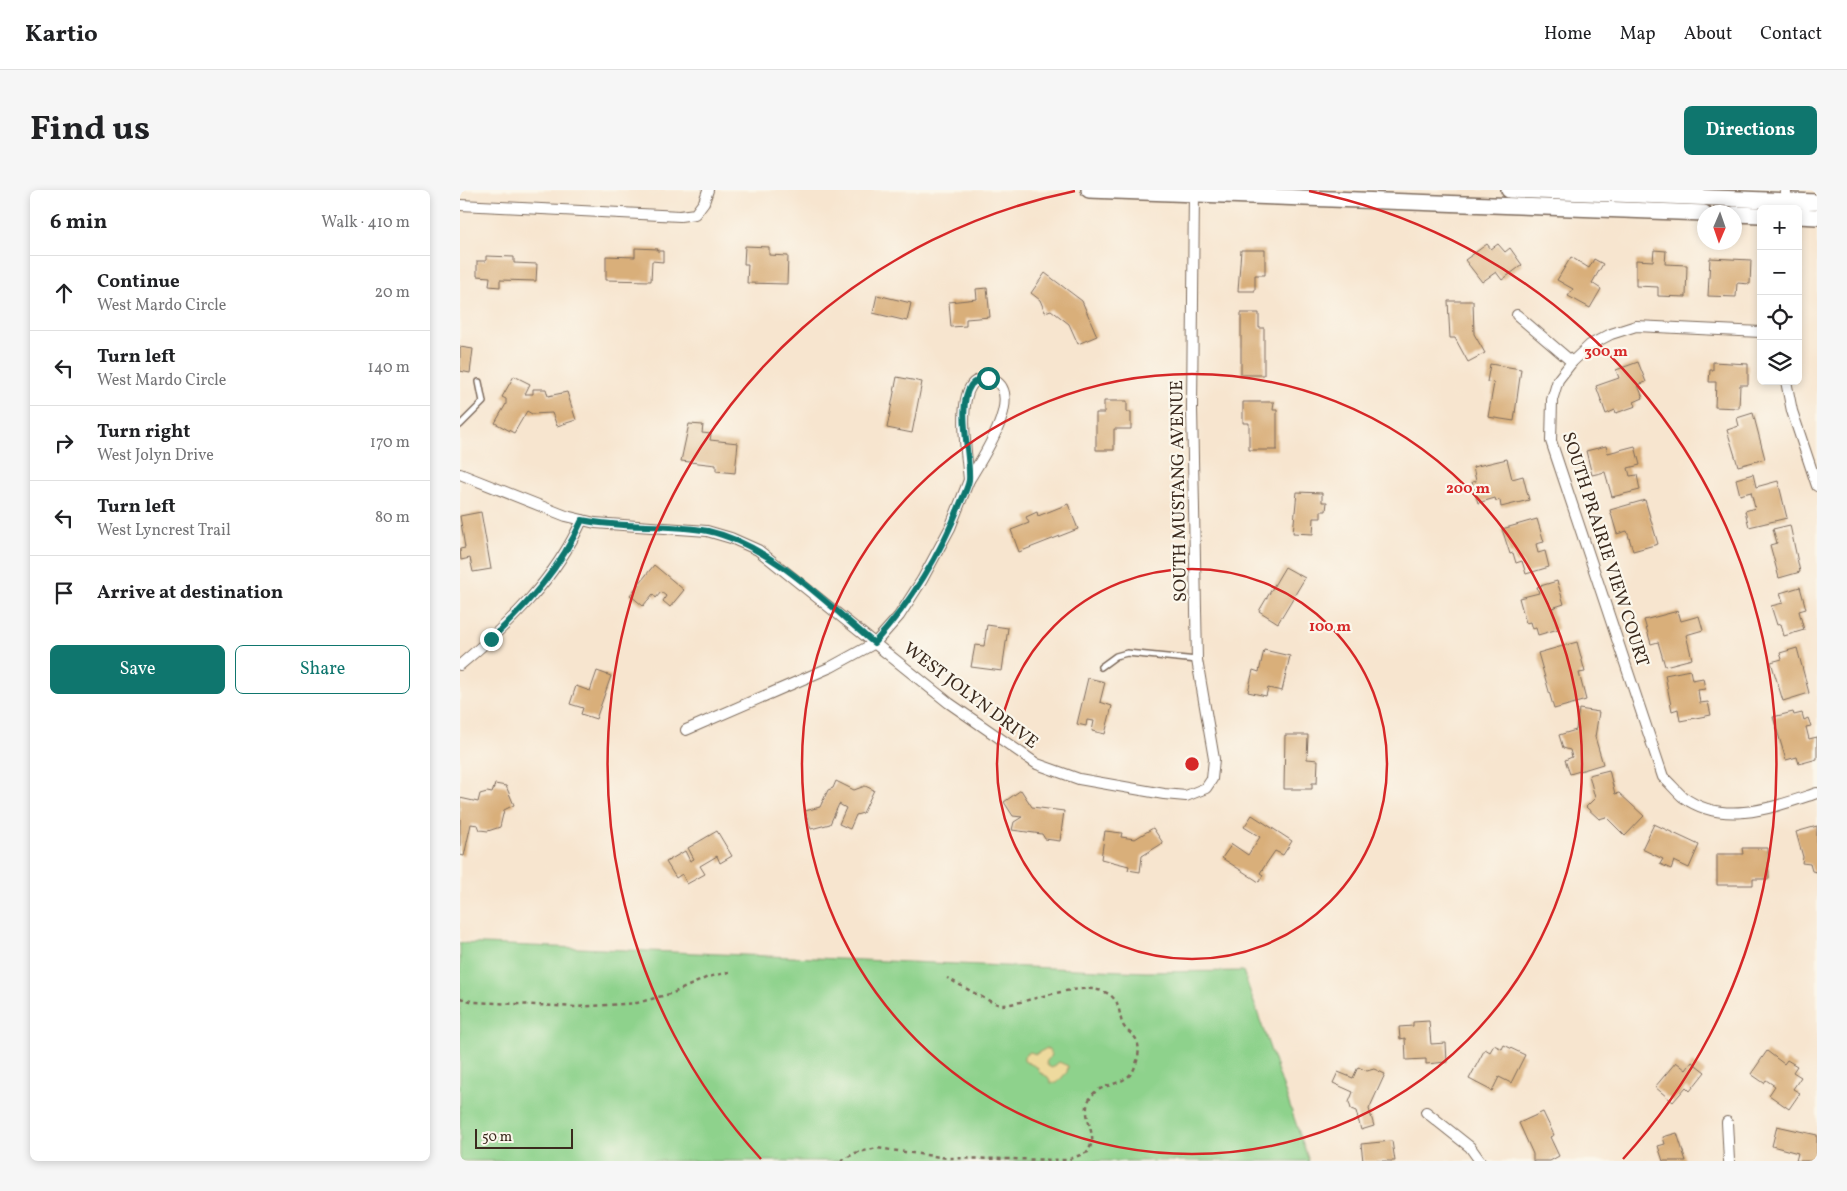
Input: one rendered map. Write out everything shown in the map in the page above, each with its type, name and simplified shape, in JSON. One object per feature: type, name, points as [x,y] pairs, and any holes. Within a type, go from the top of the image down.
[{"type":"main road","points":[[1089,190],[1194,192],[1697,213]]},
{"type":"main road","points":[[1509,190],[1817,202]]},
{"type":"main road","points":[[1742,214],[1757,215]]},
{"type":"main road","points":[[1802,216],[1817,217]]},
{"type":"street","points":[[460,205],[680,216],[695,214],[704,202],[708,190]]},
{"type":"street","name":"SOUTH MUSTANG AVENUE","points":[[1194,192],[1192,408],[1197,660],[1214,759],[1212,779],[1206,788]]},
{"type":"street","points":[[1517,315],[1572,362]]},
{"type":"street","name":"SOUTH PRAIRIE VIEW COURT","points":[[1757,332],[1636,326],[1611,334],[1590,344],[1558,380],[1552,400],[1551,441],[1663,777],[1683,797],[1706,808],[1734,814],[1767,809],[1817,793]]},
{"type":"street","points":[[686,730],[831,667],[874,643],[898,616],[922,580],[950,528],[969,480],[1004,413],[1006,396],[1002,386],[995,380],[979,380],[971,385],[967,395],[965,417],[969,480]]},
{"type":"street","points":[[1787,385],[1792,411],[1817,486]]},
{"type":"street","name":"WEST JOLYN DRIVE","points":[[460,474],[566,516],[582,520],[707,531],[731,538],[765,555],[950,703],[1037,764],[1079,779],[1164,794],[1186,796],[1206,788]]},
{"type":"street","points":[[460,665],[519,612],[546,581],[582,520]]},
{"type":"street","points":[[1426,1112],[1470,1147],[1480,1161]]},
{"type":"street","points":[[1727,1122],[1729,1161]]},
{"type":"lane","points":[[460,425],[483,402],[479,382]]},
{"type":"lane","points":[[1101,667],[1116,656],[1127,653],[1197,660]]},
{"type":"path","points":[[460,998],[474,1002],[577,1007],[637,1003],[673,993],[708,977],[729,972]]},
{"type":"path","points":[[841,1161],[855,1153],[877,1148],[946,1158],[1067,1160],[1088,1152],[1093,1140],[1087,1109],[1089,1100],[1099,1089],[1123,1081],[1134,1070],[1139,1053],[1136,1039],[1123,1026],[1116,1002],[1104,992],[1080,990],[1055,992],[1021,1002],[999,1005],[946,978]]},
{"type":"green space","points":[[460,943],[1146,972],[1243,971],[1309,1161],[460,1161]]},
{"type":"sand","points":[[1047,1048],[1052,1055],[1046,1062],[1048,1066],[1052,1068],[1059,1062],[1068,1066],[1067,1072],[1057,1083],[1051,1083],[1048,1077],[1039,1072],[1037,1067],[1024,1061],[1024,1056],[1030,1052],[1036,1054]]},
{"type":"building","points":[[1487,244],[1491,249],[1498,244],[1505,252],[1510,248],[1522,265],[1502,280],[1496,272],[1482,282],[1465,260]]},
{"type":"building","points":[[745,246],[769,247],[769,255],[788,256],[787,284],[747,283],[748,264],[744,264]]},
{"type":"building","points":[[635,248],[663,251],[663,262],[652,261],[651,281],[606,280],[606,256],[635,257]]},
{"type":"building","points":[[1241,250],[1265,250],[1265,275],[1255,275],[1255,291],[1238,291]]},
{"type":"building","points":[[1654,250],[1666,251],[1665,264],[1687,265],[1686,297],[1658,296],[1658,287],[1636,286],[1636,260],[1653,261]]},
{"type":"building","points":[[486,256],[514,257],[514,263],[537,264],[536,281],[500,280],[500,287],[489,286],[490,277],[477,276],[477,261],[486,261]]},
{"type":"building","points":[[1571,257],[1589,268],[1594,259],[1603,264],[1592,283],[1601,289],[1590,308],[1568,296],[1573,289],[1557,280]]},
{"type":"building","points":[[1710,258],[1751,260],[1750,284],[1737,283],[1736,297],[1708,296]]},
{"type":"building","points":[[1045,273],[1082,301],[1097,336],[1078,344],[1069,324],[1051,310],[1045,312],[1040,300],[1031,293]]},
{"type":"building","points":[[987,288],[990,317],[966,319],[966,326],[951,327],[949,302],[977,299],[976,289]]},
{"type":"building","points":[[877,295],[911,303],[907,321],[873,313]]},
{"type":"building","points":[[1448,301],[1473,301],[1474,334],[1485,353],[1468,362],[1455,338],[1450,338]]},
{"type":"building","points":[[1241,313],[1259,313],[1259,328],[1264,328],[1264,375],[1241,375]]},
{"type":"building","points":[[460,347],[473,349],[470,373],[460,371]]},
{"type":"building","points":[[1638,362],[1646,382],[1638,385],[1643,398],[1634,402],[1636,406],[1616,413],[1615,410],[1606,414],[1596,386],[1619,378],[1616,370]]},
{"type":"building","points":[[1713,362],[1748,364],[1748,385],[1740,385],[1739,408],[1715,407],[1716,382],[1709,382],[1710,370],[1713,370]]},
{"type":"building","points":[[1490,364],[1521,369],[1514,421],[1488,417],[1494,383],[1487,382]]},
{"type":"building","points":[[514,376],[530,384],[525,394],[533,394],[533,389],[546,389],[548,396],[567,392],[576,420],[557,426],[552,413],[532,414],[527,411],[514,433],[495,423],[506,404],[506,399],[502,397]]},
{"type":"building","points":[[897,377],[922,382],[912,433],[887,428]]},
{"type":"building","points":[[1104,401],[1127,401],[1127,412],[1131,412],[1131,429],[1114,429],[1114,450],[1096,450],[1096,413],[1104,413]]},
{"type":"building","points":[[1243,402],[1274,402],[1273,410],[1277,410],[1277,450],[1249,450],[1249,423],[1243,423]]},
{"type":"building","points":[[1753,413],[1765,459],[1738,466],[1727,430],[1739,426],[1737,418]]},
{"type":"building","points":[[689,424],[703,425],[702,433],[711,434],[710,440],[738,443],[735,473],[716,471],[716,465],[681,461]]},
{"type":"building","points":[[1606,446],[1608,453],[1635,446],[1640,465],[1628,468],[1630,476],[1637,475],[1640,490],[1612,497],[1605,472],[1592,475],[1586,451]]},
{"type":"building","points":[[1507,459],[1512,479],[1523,476],[1529,500],[1501,507],[1500,500],[1496,501],[1495,498],[1478,503],[1472,482],[1476,481],[1473,467]]},
{"type":"building","points":[[1753,474],[1756,487],[1778,481],[1787,518],[1749,527],[1745,511],[1755,508],[1751,492],[1740,495],[1736,479]]},
{"type":"building","points":[[1297,492],[1322,493],[1322,502],[1327,502],[1326,511],[1321,511],[1321,518],[1314,518],[1313,534],[1293,533]]},
{"type":"building","points":[[1645,500],[1658,544],[1633,551],[1627,531],[1617,534],[1610,510]]},
{"type":"building","points":[[1068,504],[1078,529],[1019,552],[1011,530],[1029,523],[1026,517],[1037,512],[1038,516]]},
{"type":"building","points":[[481,512],[491,569],[473,572],[470,558],[461,560],[460,549],[465,548],[460,516]]},
{"type":"building","points":[[1537,519],[1544,542],[1536,544],[1538,553],[1545,551],[1549,567],[1526,574],[1522,561],[1516,563],[1513,553],[1510,554],[1502,529]]},
{"type":"building","points":[[1790,525],[1800,572],[1779,578],[1770,545],[1777,543],[1773,529]]},
{"type":"building","points":[[654,565],[684,590],[670,607],[663,601],[666,596],[661,592],[656,598],[653,594],[643,606],[630,595]]},
{"type":"building","points":[[1285,567],[1305,578],[1278,623],[1259,611]]},
{"type":"building","points":[[1557,581],[1564,604],[1552,608],[1558,629],[1538,635],[1536,628],[1532,629],[1530,622],[1526,623],[1519,598],[1539,593],[1537,587]]},
{"type":"building","points":[[1800,587],[1806,609],[1799,611],[1804,630],[1784,636],[1781,624],[1777,625],[1771,606],[1783,603],[1780,593]]},
{"type":"building","points":[[1678,611],[1681,621],[1699,616],[1703,630],[1686,635],[1692,659],[1665,666],[1658,642],[1651,644],[1644,620]]},
{"type":"building","points":[[987,625],[1008,628],[1002,671],[971,667],[975,645],[984,646]]},
{"type":"building","points":[[1577,642],[1585,672],[1579,673],[1586,700],[1554,709],[1538,653]]},
{"type":"building","points":[[1797,648],[1809,693],[1783,701],[1771,662],[1782,659],[1780,653]]},
{"type":"building","points":[[1264,650],[1290,656],[1282,691],[1268,688],[1266,696],[1248,692],[1253,670],[1259,672]]},
{"type":"building","points":[[1690,670],[1692,680],[1703,678],[1705,689],[1698,690],[1700,703],[1708,702],[1711,715],[1680,721],[1678,709],[1672,711],[1665,675]]},
{"type":"building","points":[[597,671],[611,676],[596,719],[581,714],[583,708],[570,704],[576,686],[590,691]]},
{"type":"building","points":[[1088,678],[1105,682],[1100,702],[1112,706],[1105,734],[1092,731],[1094,721],[1087,720],[1086,726],[1077,724]]},
{"type":"building","points":[[1579,709],[1599,712],[1595,737],[1603,764],[1570,774],[1565,760],[1572,757],[1570,750],[1563,748],[1559,735],[1576,730]]},
{"type":"building","points":[[1793,712],[1794,715],[1802,713],[1804,720],[1808,718],[1811,726],[1806,727],[1809,739],[1817,737],[1817,759],[1799,764],[1797,757],[1786,760],[1773,717]]},
{"type":"building","points":[[1285,735],[1308,735],[1307,759],[1318,760],[1317,783],[1312,783],[1312,789],[1284,789]]},
{"type":"building","points":[[1609,770],[1615,794],[1619,793],[1644,816],[1625,836],[1606,817],[1599,819],[1586,807],[1595,798],[1589,775]]},
{"type":"building","points":[[836,781],[854,790],[865,786],[874,790],[863,813],[856,815],[850,829],[839,824],[846,808],[839,804],[830,824],[811,829],[805,811],[820,807],[828,790],[833,788]]},
{"type":"building","points":[[495,784],[506,786],[514,805],[504,810],[500,827],[488,831],[480,830],[478,825],[471,824],[464,856],[460,855],[460,798],[478,802],[480,794],[492,793]]},
{"type":"building","points":[[1021,790],[1032,807],[1064,811],[1060,841],[1045,839],[1042,834],[1012,830],[1014,822],[1022,817],[1013,816],[1004,802]]},
{"type":"building","points":[[1252,815],[1292,841],[1283,855],[1275,851],[1260,873],[1263,875],[1259,882],[1222,858],[1232,844],[1248,855],[1260,837],[1244,827]]},
{"type":"building","points":[[1654,824],[1699,845],[1689,868],[1674,861],[1671,869],[1660,864],[1663,859],[1642,849]]},
{"type":"building","points":[[1817,826],[1817,872],[1812,871],[1810,864],[1802,863],[1803,857],[1796,832]]},
{"type":"building","points":[[1153,828],[1163,843],[1142,856],[1140,872],[1128,870],[1129,866],[1101,859],[1105,831],[1122,833],[1121,837],[1135,839]]},
{"type":"building","points":[[717,831],[732,856],[720,863],[717,856],[700,866],[705,874],[687,884],[682,874],[676,878],[666,862],[685,851],[690,861],[694,859],[688,848]]},
{"type":"building","points":[[1742,848],[1768,848],[1769,879],[1753,879],[1753,885],[1717,885],[1717,854],[1743,854]]},
{"type":"building","points":[[1429,1021],[1431,1044],[1446,1043],[1447,1062],[1426,1064],[1426,1059],[1406,1060],[1405,1038],[1400,1039],[1399,1027],[1413,1026],[1413,1022]]},
{"type":"building","points":[[1494,1045],[1502,1049],[1504,1045],[1525,1055],[1511,1083],[1499,1077],[1492,1091],[1469,1079],[1485,1049],[1490,1052]]},
{"type":"building","points":[[1767,1051],[1784,1064],[1787,1060],[1797,1066],[1793,1072],[1801,1077],[1793,1089],[1800,1093],[1789,1109],[1769,1095],[1775,1086],[1766,1080],[1764,1083],[1751,1074]]},
{"type":"building","points":[[1676,1062],[1686,1070],[1692,1062],[1705,1072],[1690,1091],[1686,1087],[1673,1102],[1655,1087]]},
{"type":"building","points":[[1358,1067],[1367,1071],[1374,1069],[1385,1074],[1369,1109],[1374,1126],[1361,1130],[1356,1111],[1351,1109],[1349,1102],[1353,1092],[1333,1083],[1338,1072],[1353,1078]]},
{"type":"building","points":[[1543,1112],[1554,1135],[1550,1137],[1559,1156],[1550,1161],[1533,1161],[1533,1154],[1519,1123]]},
{"type":"building","points":[[1777,1126],[1817,1135],[1817,1161],[1796,1161],[1798,1153],[1772,1146]]},
{"type":"building","points":[[1677,1133],[1686,1161],[1663,1161],[1658,1146],[1665,1144],[1663,1137]]},
{"type":"building","points":[[1392,1141],[1395,1161],[1363,1161],[1361,1144]]},
{"type":"route","points":[[491,639],[519,612],[546,581],[582,520],[595,523],[707,531],[731,538],[758,550],[874,643],[898,616],[922,580],[950,528],[969,480],[965,417],[967,395],[971,385],[979,380],[988,378]]}]
